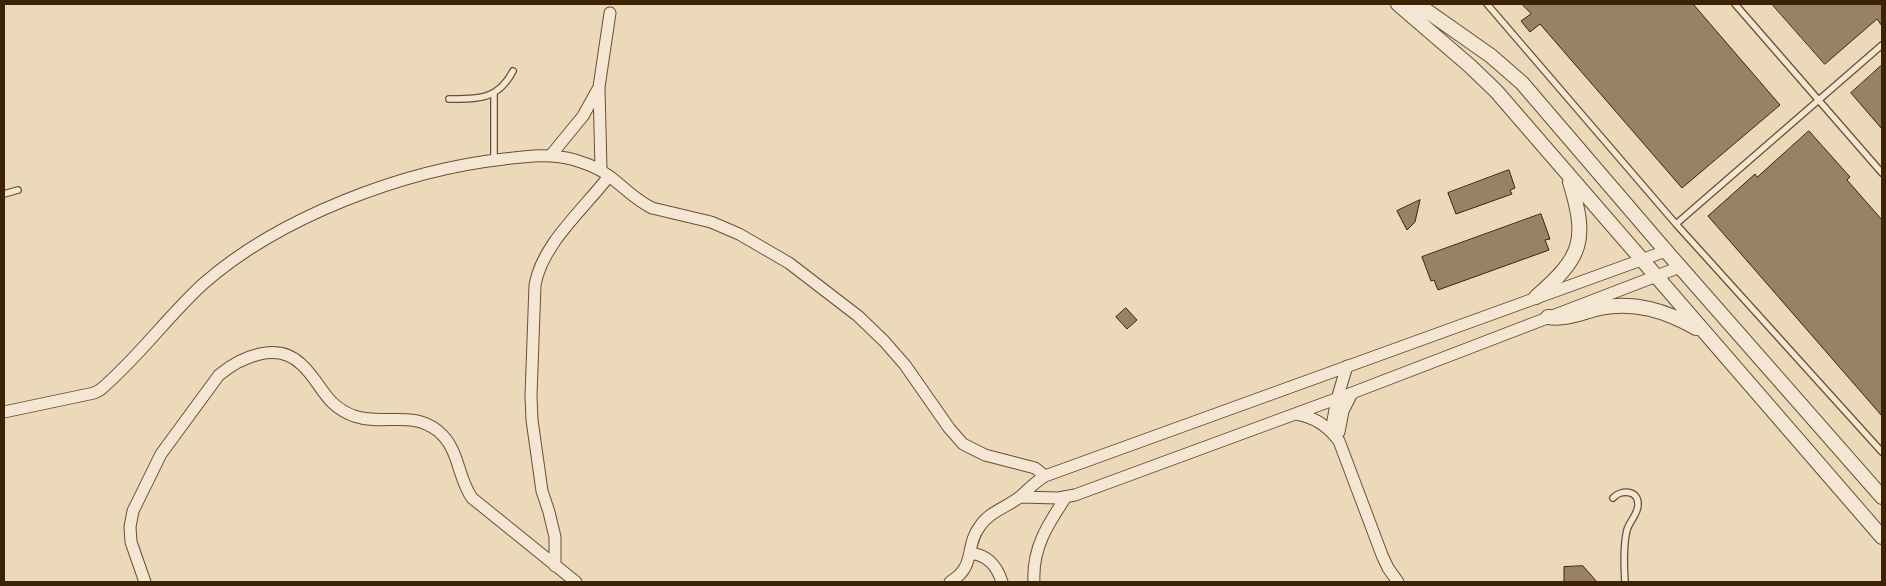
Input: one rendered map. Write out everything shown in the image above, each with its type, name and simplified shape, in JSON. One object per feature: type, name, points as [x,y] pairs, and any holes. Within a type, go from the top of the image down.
[{"type":"street","points":[[1398,4],[1483,78],[1882,540]]},
{"type":"street","points":[[1417,4],[1492,56],[1522,82],[1666,251],[1882,497]]},
{"type":"street","points":[[556,566],[555,537],[542,492],[532,420],[534,284],[536,274],[545,254],[605,173],[599,87],[610,13]]},
{"type":"street","points":[[551,155],[583,116],[599,87]]},
{"type":"street","points":[[4,412],[81,396],[100,390],[203,284],[246,252],[322,210],[415,177],[494,160],[551,155],[574,160],[605,173],[643,204],[652,208],[711,222],[764,248],[797,269],[858,316],[884,341],[905,365],[949,428],[964,444],[985,455],[1034,468],[1045,476]]},
{"type":"street","points":[[1536,297],[1565,270],[1576,252],[1579,242],[1579,214],[1568,176]]},
{"type":"street","points":[[950,582],[964,571],[973,538],[981,524],[993,513],[1020,497],[1045,476],[1666,251]]},
{"type":"street","points":[[1020,497],[1066,497],[1337,399],[1680,267]]},
{"type":"street","points":[[1548,317],[1571,317],[1613,306],[1640,307],[1675,316],[1706,334]]},
{"type":"street","points":[[145,582],[131,542],[130,527],[133,511],[157,462],[178,429],[219,375],[227,368],[247,358],[268,353],[283,354],[296,359],[307,370],[324,395],[344,411],[370,419],[407,418],[416,420],[440,432],[455,454],[463,482],[472,498],[576,582]]},
{"type":"street","points":[[1331,431],[1337,399],[1347,366]]},
{"type":"street","points":[[1338,442],[1340,421],[1352,393]]},
{"type":"street","points":[[1295,414],[1311,417],[1325,425],[1338,442],[1382,555],[1398,582]]},
{"type":"street","points":[[1034,582],[1034,563],[1041,538],[1066,497]]},
{"type":"street","points":[[970,553],[990,560],[998,571],[1002,582]]},
{"type":"lane","points":[[1487,4],[1676,224],[1882,452]]},
{"type":"lane","points":[[1735,4],[1882,173]]},
{"type":"lane","points":[[1676,224],[1882,45]]},
{"type":"lane","points":[[449,100],[474,99],[494,93],[508,80],[513,71]]},
{"type":"lane","points":[[494,93],[494,160]]},
{"type":"lane","points":[[4,194],[18,190]]},
{"type":"lane","points":[[1613,498],[1621,492],[1626,492],[1636,496],[1638,501],[1637,511],[1626,535],[1625,582]]},
{"type":"building","points":[[1522,4],[1693,4],[1780,105],[1682,188],[1540,24],[1530,32],[1521,21],[1531,14]]},
{"type":"building","points":[[1772,4],[1882,4],[1882,26],[1877,19],[1825,64]]},
{"type":"building","points":[[1882,65],[1882,129],[1851,93]]},
{"type":"building","points":[[1809,131],[1850,177],[1847,180],[1882,220],[1882,416],[1708,216],[1755,174],[1757,177]]},
{"type":"building","points":[[1509,170],[1515,188],[1510,190],[1512,194],[1456,214],[1448,193]]},
{"type":"building","points":[[1420,200],[1415,222],[1407,230],[1397,211]]},
{"type":"building","points":[[1541,214],[1550,239],[1545,240],[1549,250],[1438,290],[1434,280],[1431,281],[1422,257]]},
{"type":"building","points":[[1126,308],[1137,320],[1127,329],[1116,317]]},
{"type":"building","points":[[1583,566],[1597,582],[1564,582],[1564,567]]}]
